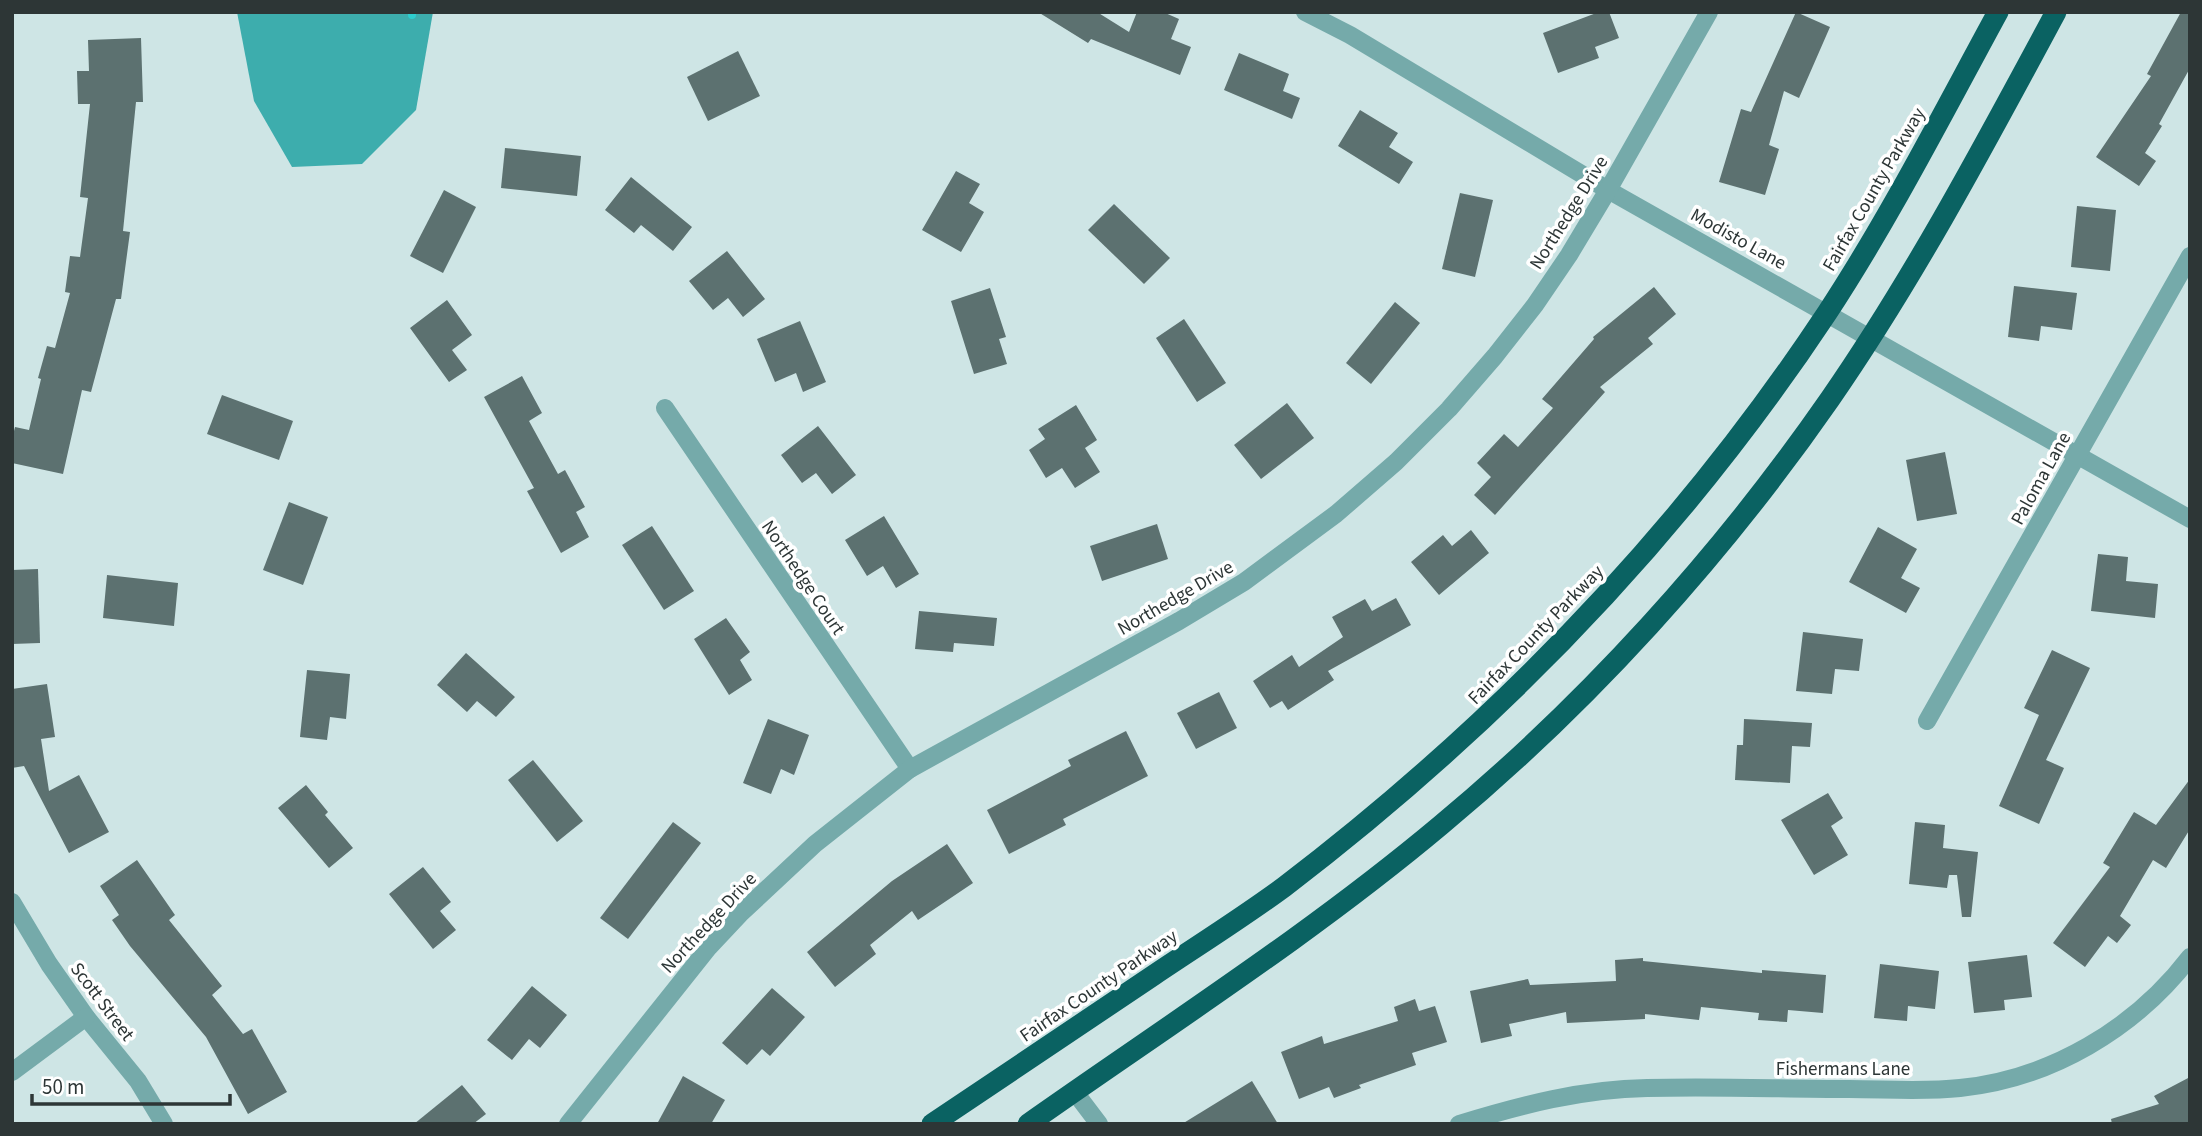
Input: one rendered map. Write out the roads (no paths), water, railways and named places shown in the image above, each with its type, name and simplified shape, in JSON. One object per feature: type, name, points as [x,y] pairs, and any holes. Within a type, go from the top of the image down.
[{"type":"highway","name":"Fairfax County Parkway","points":[[932,1124],[1281,889],[1393,800],[1455,746],[1548,657],[1675,517],[1753,417],[1827,313],[1897,198],[1998,12]]},
{"type":"highway","points":[[1028,1124],[1274,954],[1444,823],[1551,725],[1648,626],[1705,560],[1805,433],[1870,337],[1947,212],[2056,12]]},
{"type":"street","name":"Modisto Lane","points":[[1305,12],[1350,36],[1608,190],[2190,519]]},
{"type":"street","name":"Northedge Drive","points":[[568,1124],[709,947],[815,844],[910,769],[1179,621],[1244,582],[1336,514],[1396,462],[1449,408],[1535,305],[1608,190],[1709,12]]},
{"type":"street","name":"Paloma Lane","points":[[1927,721],[2190,256]]},
{"type":"street","name":"Northedge Court","points":[[665,408],[910,769]]},
{"type":"street","name":"Scott Street","points":[[12,902],[49,964],[86,1017],[138,1081],[164,1124]]},
{"type":"street","name":"Fishermans Lane","points":[[1459,1124],[1527,1104],[1586,1093],[1633,1089],[1933,1089],[1992,1083],[2044,1067],[2110,1034],[2163,989],[2190,957]]},
{"type":"street","points":[[12,1072],[86,1017]]},
{"type":"street","points":[[1074,1091],[1099,1124]]}]
